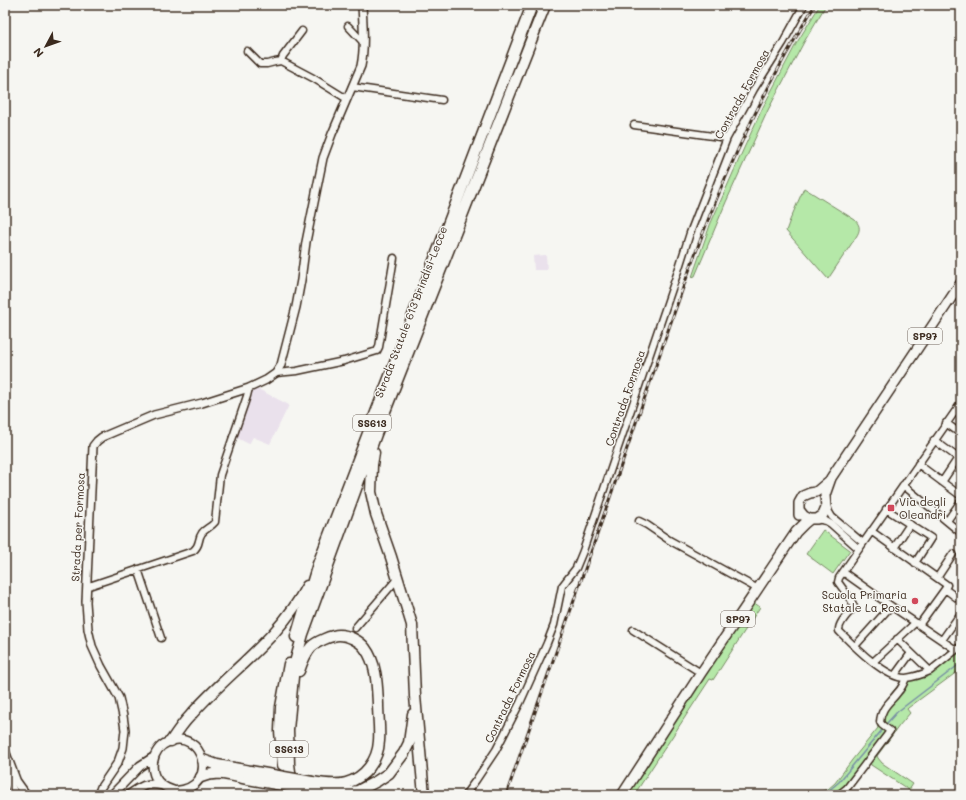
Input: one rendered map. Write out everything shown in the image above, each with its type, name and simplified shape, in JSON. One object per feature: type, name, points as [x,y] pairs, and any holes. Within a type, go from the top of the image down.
[{"type":"highway","name":"Strada Statale 613 Brindisi-Lecce","points":[[286,795],[280,731],[281,707],[297,630],[318,564],[532,5]]},
{"type":"highway","name":"Strada Statale 613 Brindisi-Lecce","points":[[293,795],[289,764],[288,730],[294,666],[303,634],[376,434],[545,5]]},
{"type":"highway","points":[[376,434],[372,465],[371,492],[376,514],[412,625],[415,696],[424,795]]},
{"type":"highway","points":[[171,741],[189,716],[271,636],[289,615],[304,592],[318,564]]},
{"type":"highway","points":[[291,702],[302,662],[312,646],[322,640],[338,635],[355,639],[365,648],[373,663],[377,682],[380,741],[377,754],[374,761],[354,780],[346,783],[311,786]]},
{"type":"highway","points":[[203,760],[217,766],[249,775],[311,786],[332,794],[358,791],[389,773],[404,753],[409,743],[415,696]]},
{"type":"highway","points":[[201,777],[217,773],[249,775]]},
{"type":"main road","name":"SP97","points":[[814,492],[821,489],[831,478],[961,282]]},
{"type":"main road","name":"SP97","points":[[826,503],[826,490],[831,478]]},
{"type":"main road","points":[[814,492],[821,495],[826,503],[826,508],[823,515],[813,519],[804,516],[800,511],[799,503],[806,494],[814,492]]},
{"type":"main road","name":"SP97","points":[[796,532],[800,511]]},
{"type":"main road","name":"SP97","points":[[622,795],[701,673],[796,532],[804,524],[813,519]]},
{"type":"main road","points":[[161,785],[153,772],[152,765],[156,752],[165,743],[171,741],[179,740],[188,742],[195,746],[200,752],[203,760],[203,771],[197,783],[184,790],[176,791]]},
{"type":"main road","points":[[5,752],[16,781],[26,795]]},
{"type":"main road","points":[[112,795],[140,766],[154,757]]},
{"type":"main road","points":[[129,795],[146,785],[153,783],[184,795]]},
{"type":"street","points":[[276,373],[281,365],[296,307],[306,242],[323,158],[361,66],[364,42],[362,5]]},
{"type":"street","name":"Contrada Formosa","points":[[465,795],[496,750],[547,643],[554,625],[562,586],[576,568],[583,551],[690,233],[727,138],[804,5]]},
{"type":"street","points":[[348,26],[364,42]]},
{"type":"street","points":[[282,61],[283,56],[302,30]]},
{"type":"street","points":[[247,51],[260,64],[282,61],[347,99]]},
{"type":"street","points":[[352,87],[442,100]]},
{"type":"street","points":[[634,125],[727,138]]},
{"type":"street","name":"Strada per Formosa","points":[[98,795],[101,787],[118,762],[123,748],[126,730],[118,698],[101,666],[88,629],[86,602],[93,446],[102,437],[154,416],[249,388],[266,380],[276,373],[297,371],[344,361],[377,351],[379,347],[394,258]]},
{"type":"street","points":[[87,586],[196,548],[203,531],[215,522],[220,475],[249,388]]},
{"type":"street","points":[[843,572],[917,624],[942,640],[959,648],[930,671],[906,678],[881,669],[839,632],[838,629],[841,624],[854,607],[851,600],[838,582],[839,578],[843,572],[859,549],[886,509],[946,423],[960,406]]},
{"type":"street","points":[[946,423],[961,434]]},
{"type":"street","points":[[934,440],[960,459],[942,482]]},
{"type":"street","points":[[918,464],[961,496]]},
{"type":"street","points":[[903,485],[961,532]]},
{"type":"street","points":[[946,521],[961,501]]},
{"type":"street","points":[[826,503],[832,517],[863,543]]},
{"type":"street","points":[[886,509],[931,538],[915,563]]},
{"type":"street","points":[[813,519],[826,521],[831,524],[859,549]]},
{"type":"street","points":[[639,521],[669,540],[758,589]]},
{"type":"street","points":[[894,548],[910,524]]},
{"type":"street","points":[[871,531],[947,585],[917,624],[897,639],[873,662]]},
{"type":"street","points":[[937,578],[953,554]]},
{"type":"street","points":[[138,569],[161,638]]},
{"type":"street","points":[[355,628],[398,578]]},
{"type":"street","points":[[945,589],[961,601]]},
{"type":"street","points":[[855,646],[891,606]]},
{"type":"street","points":[[942,640],[961,613]]},
{"type":"street","points":[[633,630],[701,673]]},
{"type":"street","points":[[897,639],[930,671]]},
{"type":"street","points":[[895,675],[911,653]]},
{"type":"street","points":[[838,795],[846,788],[866,764],[890,731],[880,722],[880,716],[885,707],[898,692],[906,678]]},
{"type":"street","points":[[5,771],[15,795]]},
{"type":"shaded area","points":[[546,255],[547,270],[534,270],[533,256]]},
{"type":"shaded area","points":[[258,389],[289,405],[270,444],[253,437],[249,444],[235,437],[251,392]]},
{"type":"green space","points":[[820,5],[826,5],[804,42],[768,110],[726,202],[695,276],[692,277],[710,225],[763,107],[796,44]]},
{"type":"green space","points":[[804,188],[855,220],[859,226],[857,235],[828,279],[786,231]]},
{"type":"green space","points":[[823,530],[850,550],[833,574],[806,554]]},
{"type":"green space","points":[[753,602],[760,607],[713,680],[710,679],[634,795],[628,795]]},
{"type":"green space","points":[[961,650],[961,669],[907,709],[910,713],[877,756],[882,763],[913,784],[909,790],[871,765],[870,762],[892,731],[882,722],[883,714],[907,681],[931,672]]},
{"type":"green space","points":[[902,681],[879,719],[887,731],[849,781],[834,795],[812,795],[828,789],[835,783],[878,728],[877,719],[880,709]]},
{"type":"waterway","points":[[887,723],[897,712],[961,663]]},
{"type":"waterway","points":[[821,795],[839,782],[882,730]]},
{"type":"railway","points":[[506,795],[683,287],[710,215],[745,134],[785,56],[815,5]]},
{"type":"place","name":"Via degli Oleandri","points":[[891,508]]},
{"type":"place","name":"Scuola Primaria Statale La Rosa","points":[[915,601]]}]
